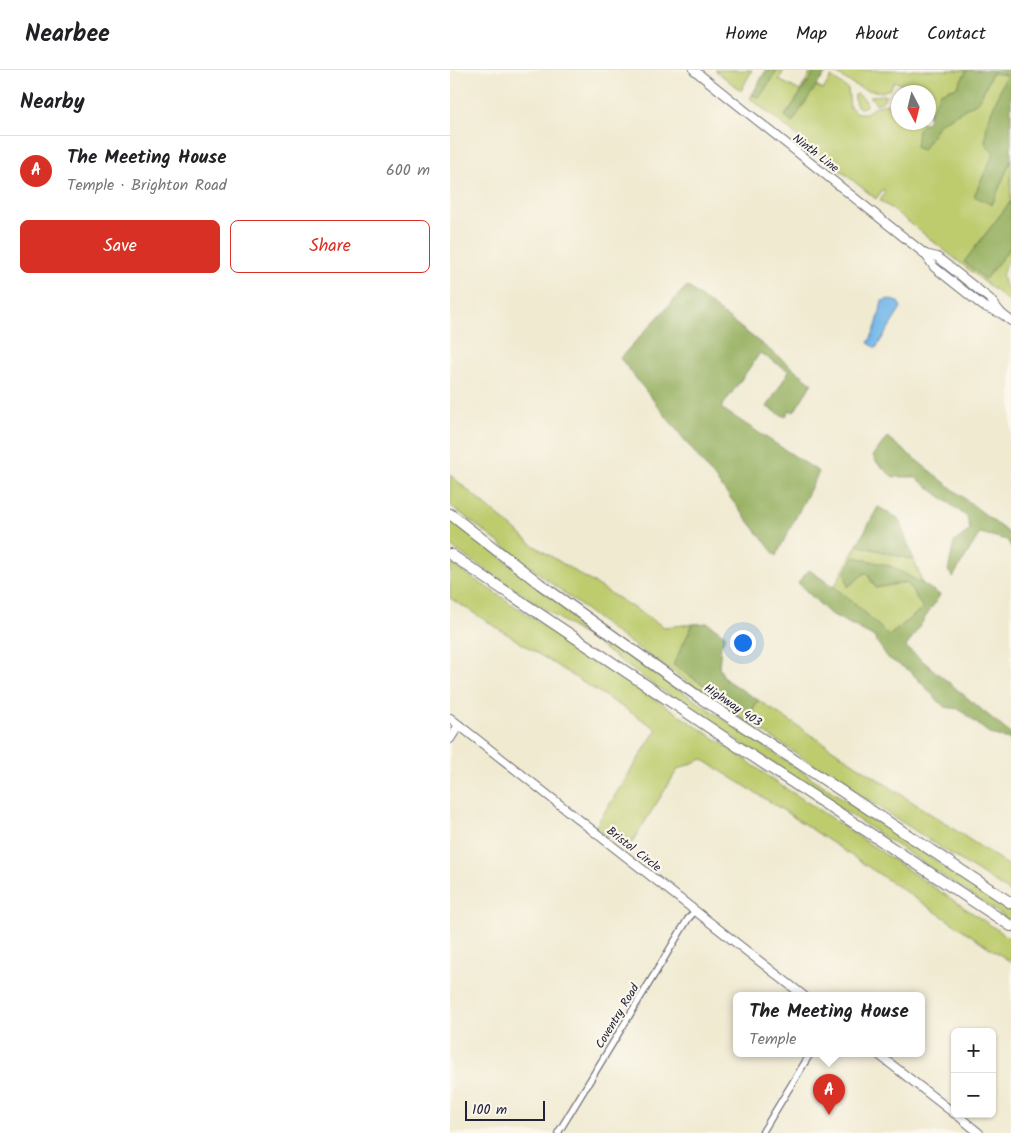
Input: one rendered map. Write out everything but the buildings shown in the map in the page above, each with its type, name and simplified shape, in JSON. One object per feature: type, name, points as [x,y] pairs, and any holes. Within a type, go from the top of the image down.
[{"type":"highway","name":"Highway 403","points":[[450,514],[548,589],[699,697],[1011,903]]},
{"type":"highway","points":[[450,554],[1011,926]]},
{"type":"highway","points":[[984,909],[1011,934]]},
{"type":"street","name":"Ninth Line","points":[[694,70],[925,254],[937,257],[990,299],[1002,314],[1011,321]]},
{"type":"street","name":"Bristol Circle","points":[[450,718],[799,992]]},
{"type":"street","points":[[450,739],[459,725]]},
{"type":"street","name":"Coventry Road","points":[[558,1133],[688,919],[695,911]]},
{"type":"street","points":[[762,1133],[808,1057]]},
{"type":"street","points":[[882,1057],[951,1111]]},
{"type":"street","points":[[958,1118],[968,1129],[979,1133]]},
{"type":"green space","points":[[715,70],[752,70],[741,91]]},
{"type":"green space","points":[[766,70],[777,70],[760,97],[752,95]]},
{"type":"green space","points":[[777,70],[784,70],[779,80],[800,91],[812,70],[816,70],[785,116],[792,122],[816,86],[823,90],[831,77],[848,89],[850,107],[857,113],[866,113],[874,107],[886,104],[890,106],[891,104],[891,130],[936,130],[936,125],[979,101],[992,73],[1007,75],[987,123],[994,153],[974,196],[992,204],[1011,160],[1011,201],[964,262],[985,279],[1011,247],[1011,258],[1005,266],[1002,276],[1005,286],[1011,291],[1011,303],[880,201],[885,192],[883,189],[876,199],[750,98],[752,95],[760,97]]},
{"type":"green space","points":[[816,70],[826,73],[792,123],[785,117]]},
{"type":"green space","points":[[831,70],[967,70],[957,87],[947,90],[936,106],[936,85],[902,85],[895,81],[889,90],[883,92],[866,90]]},
{"type":"green space","points":[[967,70],[1011,70],[1011,160],[992,205],[974,196],[994,153],[985,143],[987,123],[1006,75],[992,73],[979,101],[939,124],[936,129],[936,101],[940,93],[957,87]]},
{"type":"green space","points":[[858,94],[866,101],[866,106],[863,108],[858,107],[855,101],[855,95]]},
{"type":"green space","points":[[870,96],[886,96],[882,102],[876,104]]},
{"type":"green space","points":[[918,130],[935,130],[923,150],[916,148]]},
{"type":"green space","points":[[1011,201],[1011,247],[985,279],[964,262]]},
{"type":"green space","points":[[687,286],[812,383],[794,412],[790,410],[785,417],[767,407],[789,371],[760,353],[721,408],[819,472],[776,556],[620,358]]},
{"type":"green space","points":[[887,437],[1011,535],[1011,547],[1007,540],[980,533],[953,577],[948,571],[954,542],[970,530],[967,517],[915,477],[893,477],[877,463],[873,456]]},
{"type":"green space","points":[[450,475],[533,545],[664,627],[693,624],[674,664],[750,715],[758,700],[1011,867],[1011,893],[714,700],[616,633],[450,505]]},
{"type":"green space","points":[[878,507],[898,518],[914,560],[857,545]]},
{"type":"green space","points":[[450,519],[653,672],[1011,911],[1011,921],[648,681],[596,643],[450,546]]},
{"type":"green space","points":[[857,545],[914,560],[923,584],[890,566],[855,557],[848,586],[866,572],[876,588],[907,582],[923,608],[889,636],[858,606],[834,587]]},
{"type":"green space","points":[[854,557],[890,566],[940,595],[906,647],[1011,734],[1011,742],[1009,739],[990,734],[959,709],[944,707],[911,672],[888,658],[873,636],[829,613],[798,583],[809,570],[858,606],[889,636],[923,608],[907,582],[876,588],[866,572],[848,587],[845,573]]},
{"type":"green space","points":[[450,563],[735,752],[780,785],[1005,935],[1011,940],[1011,962],[789,814],[702,759],[678,769],[626,852],[595,827],[657,729],[450,598]]},
{"type":"green space","points":[[708,623],[726,636],[721,645],[719,668],[726,680],[758,700],[750,715],[673,665],[693,624]]},
{"type":"water","points":[[888,299],[898,302],[901,307],[876,348],[868,343],[877,323],[882,301]]},
{"type":"place","name":"The Meeting House","points":[[829,1115]]}]
